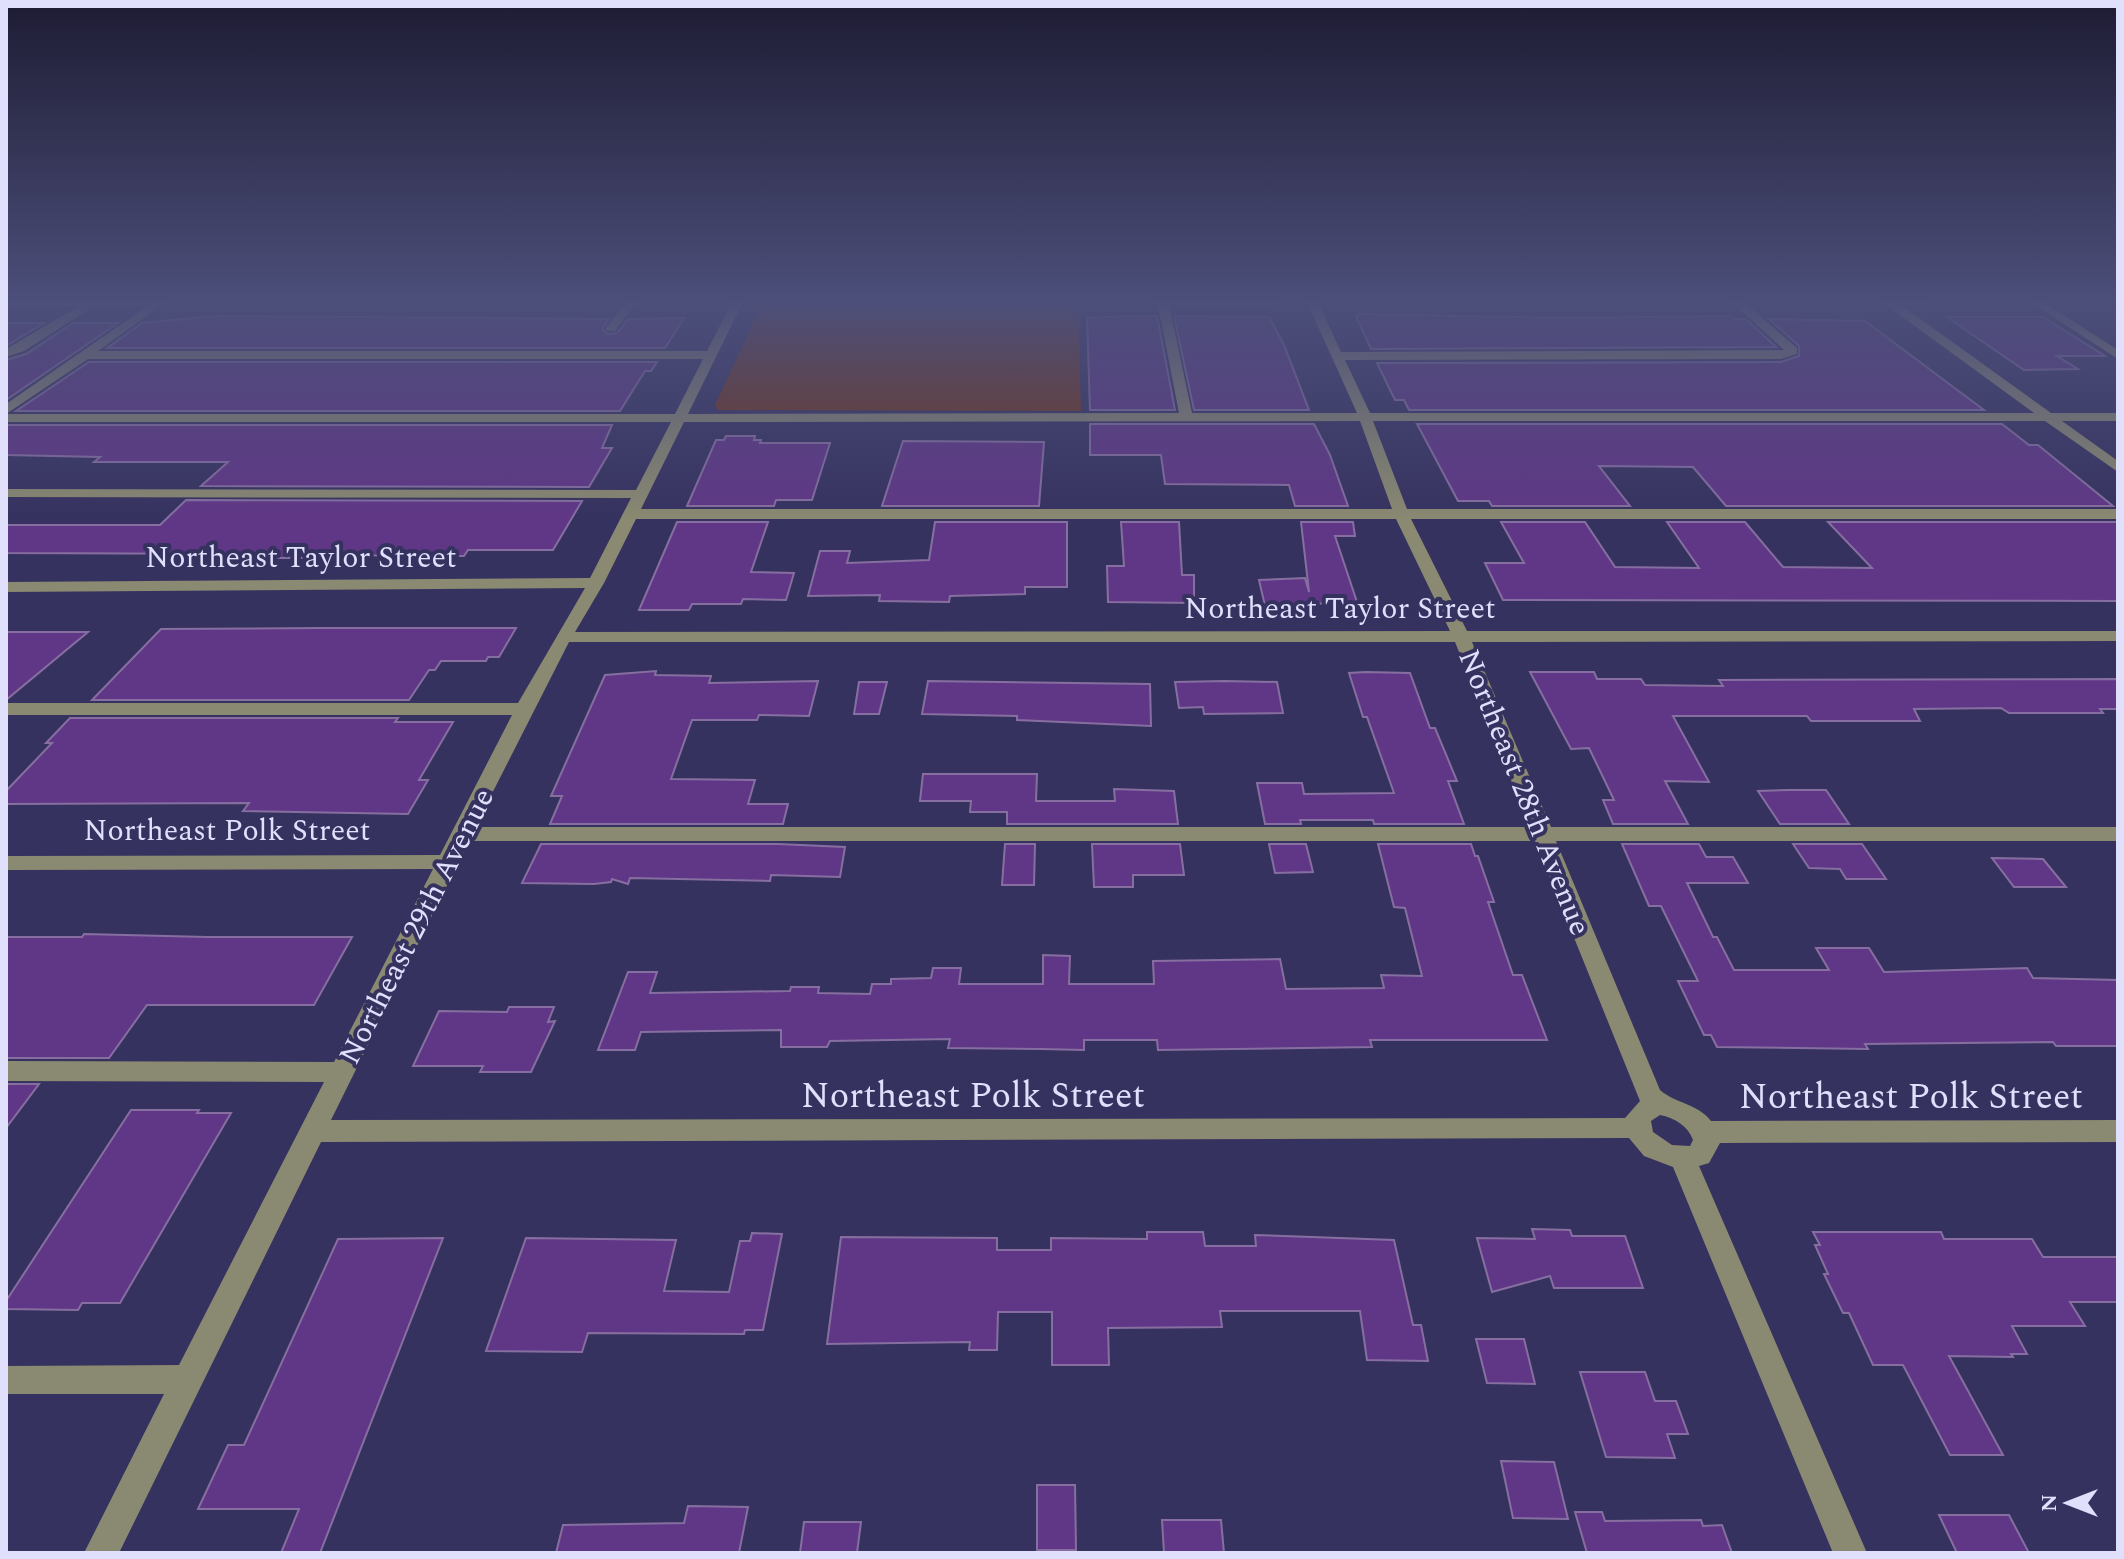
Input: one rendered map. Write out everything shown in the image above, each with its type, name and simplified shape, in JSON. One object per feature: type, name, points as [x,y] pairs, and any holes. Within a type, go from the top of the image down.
[{"type":"street","points":[[6,410],[56,375]]},
{"type":"street","name":"Northeast 29th Avenue","points":[[101,1553],[524,709],[596,583],[701,375]]},
{"type":"street","points":[[1178,375],[1186,416]]},
{"type":"street","name":"Northeast 28th Avenue","points":[[1344,375],[1365,418],[1401,514],[1460,636],[1650,1096],[1660,1105]]},
{"type":"street","points":[[1990,375],[2118,468]]},
{"type":"street","points":[[6,418],[2118,417]]},
{"type":"street","points":[[6,493],[641,494]]},
{"type":"street","points":[[631,514],[2118,514]]},
{"type":"street","name":"Northeast Taylor Street","points":[[6,587],[596,583]]},
{"type":"street","name":"Northeast Taylor Street","points":[[563,637],[2118,636]]},
{"type":"street","points":[[6,709],[524,709]]},
{"type":"street","points":[[463,834],[2118,834]]},
{"type":"street","name":"Northeast Polk Street","points":[[6,863],[449,862]]},
{"type":"street","points":[[6,1071],[343,1072]]},
{"type":"street","points":[[1660,1105],[1644,1110],[1636,1121],[1636,1128],[1657,1152],[1683,1159],[1850,1553]]},
{"type":"street","name":"Northeast Polk Street","points":[[1660,1105],[1682,1110],[1705,1132],[1705,1149],[1699,1155],[1683,1159]]},
{"type":"street","name":"Northeast Polk Street","points":[[311,1131],[1636,1128]]},
{"type":"street","name":"Northeast Polk Street","points":[[1705,1132],[2118,1131]]},
{"type":"street","points":[[6,1380],[188,1379]]},
{"type":"shaded area","points":[[729,375],[1080,375],[1081,411],[718,410],[715,405]]},
{"type":"building","points":[[6,375],[43,375],[6,400]]},
{"type":"building","points":[[70,375],[643,375],[620,411],[16,411]]},
{"type":"building","points":[[1089,375],[1168,375],[1175,410],[1090,410]]},
{"type":"building","points":[[1187,375],[1295,375],[1309,410],[1194,410]]},
{"type":"building","points":[[1383,375],[1937,375],[1984,410],[1409,410],[1404,400],[1395,400]]},
{"type":"building","points":[[1090,424],[1314,424],[1330,455],[1348,506],[1295,506],[1289,485],[1165,484],[1161,455],[1090,455]]},
{"type":"building","points":[[1417,424],[2002,424],[2029,445],[2038,445],[2113,506],[1726,506],[1693,467],[1599,466],[1630,506],[1492,506],[1489,501],[1458,501]]},
{"type":"building","points":[[6,425],[612,425],[602,448],[612,448],[589,487],[201,486],[228,462],[94,462],[100,457],[6,455]]},
{"type":"building","points":[[726,436],[755,436],[754,440],[761,440],[760,443],[830,443],[812,500],[776,500],[774,506],[687,506],[716,440],[724,440]]},
{"type":"building","points":[[903,441],[1044,442],[1039,506],[882,506]]},
{"type":"building","points":[[186,500],[582,501],[553,550],[468,550],[464,556],[313,555],[310,558],[272,558],[276,554],[6,553],[6,525],[160,525]]},
{"type":"building","points":[[677,522],[768,522],[751,572],[794,573],[786,600],[743,599],[741,604],[692,604],[689,610],[639,610]]},
{"type":"building","points":[[935,522],[1067,522],[1067,587],[1025,587],[1025,594],[950,596],[949,602],[879,601],[880,595],[808,596],[820,551],[850,551],[847,563],[929,560]]},
{"type":"building","points":[[1121,522],[1179,522],[1182,575],[1194,575],[1194,603],[1108,602],[1107,566],[1124,566]]},
{"type":"building","points":[[1301,522],[1353,522],[1355,536],[1335,536],[1357,602],[1265,606],[1259,580],[1305,578],[1309,592]]},
{"type":"building","points":[[1501,522],[1585,522],[1615,567],[1699,568],[1667,522],[1745,522],[1783,567],[1872,568],[1828,522],[2118,522],[2118,601],[1503,600],[1485,563],[1524,563]]},
{"type":"building","points":[[516,628],[499,657],[488,657],[486,661],[441,661],[435,670],[429,670],[409,700],[92,700],[161,629]]},
{"type":"building","points":[[6,632],[88,632],[6,700]]},
{"type":"building","points":[[656,671],[655,675],[711,676],[709,683],[818,681],[809,716],[759,715],[757,720],[692,720],[671,779],[755,780],[748,804],[788,804],[783,824],[550,824],[562,796],[551,796],[605,675]]},
{"type":"building","points":[[1530,672],[1594,672],[1597,679],[1641,679],[1645,685],[1723,686],[1719,680],[2118,679],[2118,709],[2100,709],[2103,713],[2009,713],[2001,708],[1914,709],[1920,721],[1811,721],[1807,716],[1673,716],[1709,782],[1665,781],[1688,824],[1613,824],[1603,800],[1614,800],[1589,748],[1571,749]]},
{"type":"building","points":[[1349,673],[1410,673],[1430,728],[1435,728],[1457,781],[1448,781],[1464,824],[1300,820],[1301,824],[1265,824],[1257,783],[1302,783],[1304,794],[1394,793]]},
{"type":"building","points":[[928,681],[1150,684],[1151,726],[1017,720],[1017,716],[922,714]]},
{"type":"building","points":[[859,682],[887,682],[879,714],[854,714]]},
{"type":"building","points":[[1175,682],[1277,682],[1283,713],[1204,714],[1203,707],[1179,708]]},
{"type":"building","points":[[70,718],[398,718],[395,722],[453,722],[419,780],[428,780],[408,814],[243,811],[249,803],[6,804],[6,791],[52,743],[46,743]]},
{"type":"building","points":[[923,774],[1037,774],[1036,801],[1115,801],[1114,789],[1174,791],[1178,824],[1007,824],[1007,812],[970,812],[971,801],[920,801]]},
{"type":"building","points":[[1826,790],[1849,824],[1780,824],[1758,791]]},
{"type":"building","points":[[541,844],[845,847],[840,877],[771,875],[770,881],[630,878],[628,884],[612,879],[611,882],[594,884],[522,883]]},
{"type":"building","points":[[1005,844],[1035,844],[1034,885],[1002,885]]},
{"type":"building","points":[[1092,844],[1180,844],[1184,875],[1133,875],[1133,887],[1094,887]]},
{"type":"building","points":[[1269,844],[1306,844],[1313,872],[1275,873]]},
{"type":"building","points":[[1378,844],[1471,844],[1494,902],[1488,902],[1513,975],[1522,975],[1547,1040],[1370,1040],[1372,1047],[1158,1050],[1157,1040],[1084,1040],[1084,1050],[948,1048],[950,1039],[830,1041],[827,1047],[781,1047],[781,1030],[641,1032],[635,1050],[598,1050],[628,972],[657,972],[650,993],[790,991],[791,987],[819,987],[818,993],[870,994],[872,984],[891,984],[891,979],[931,978],[933,968],[961,968],[959,984],[1043,984],[1043,955],[1070,956],[1069,984],[1154,984],[1153,961],[1280,959],[1286,989],[1384,988],[1381,975],[1422,976],[1405,908],[1394,907]]},
{"type":"building","points":[[1622,844],[1699,844],[1706,857],[1733,857],[1748,883],[1687,883],[1713,937],[1717,937],[1734,970],[1829,970],[1816,948],[1869,948],[1884,972],[2027,968],[2033,978],[2118,980],[2118,1046],[2056,1046],[2053,1042],[1865,1044],[1868,1049],[1717,1047],[1711,1035],[1704,1035],[1678,981],[1698,981],[1661,906],[1649,906]]},
{"type":"building","points":[[1793,844],[1862,844],[1886,879],[1846,879],[1840,869],[1809,868]]},
{"type":"building","points":[[1992,858],[2043,859],[2066,887],[2014,887]]},
{"type":"building","points":[[84,934],[352,937],[314,1005],[147,1005],[109,1058],[6,1058],[6,937],[82,937]]},
{"type":"building","points":[[509,1007],[554,1007],[548,1022],[555,1021],[531,1072],[480,1072],[483,1066],[413,1066],[439,1011],[507,1012]]},
{"type":"building","points":[[6,1084],[39,1084],[6,1128]]},
{"type":"building","points":[[131,1110],[231,1113],[120,1303],[82,1303],[78,1310],[6,1309],[6,1301]]},
{"type":"building","points":[[1532,1229],[1570,1230],[1572,1236],[1625,1236],[1643,1288],[1554,1288],[1550,1276],[1492,1292],[1477,1238],[1535,1239]]},
{"type":"building","points":[[1147,1232],[1203,1232],[1205,1246],[1256,1246],[1255,1235],[1394,1240],[1413,1325],[1421,1325],[1428,1361],[1367,1360],[1360,1311],[1220,1311],[1222,1327],[1108,1328],[1109,1365],[1052,1365],[1052,1312],[998,1312],[997,1350],[969,1350],[970,1342],[827,1344],[841,1237],[997,1238],[997,1250],[1051,1250],[1051,1238],[1147,1239]]},
{"type":"building","points":[[1813,1232],[1941,1232],[1944,1239],[2032,1239],[2043,1257],[2118,1257],[2118,1302],[2070,1302],[2085,1326],[2012,1326],[2027,1354],[2011,1354],[2013,1357],[1949,1356],[2003,1455],[1950,1455],[1903,1365],[1873,1365],[1849,1313],[1843,1313],[1824,1274],[1828,1274],[1815,1245],[1820,1245]]},
{"type":"building","points":[[752,1233],[782,1234],[763,1330],[745,1330],[744,1334],[588,1333],[582,1352],[486,1351],[526,1238],[676,1240],[664,1291],[729,1292],[740,1241],[750,1241]]},
{"type":"building","points":[[443,1238],[320,1553],[281,1553],[299,1509],[198,1509],[228,1445],[244,1445],[338,1239]]},
{"type":"building","points":[[1476,1339],[1524,1339],[1535,1384],[1487,1383]]},
{"type":"building","points":[[1580,1372],[1645,1372],[1655,1401],[1676,1401],[1688,1434],[1667,1434],[1675,1458],[1606,1457]]},
{"type":"building","points":[[1501,1461],[1554,1462],[1568,1519],[1513,1518]]},
{"type":"building","points":[[1037,1485],[1075,1485],[1076,1550],[1037,1550]]},
{"type":"building","points":[[688,1506],[748,1507],[739,1553],[556,1553],[563,1525],[684,1523]]},
{"type":"building","points":[[1575,1512],[1602,1512],[1605,1521],[1701,1520],[1703,1526],[1722,1525],[1732,1553],[1587,1553]]},
{"type":"building","points":[[1939,1515],[2009,1515],[2029,1553],[1957,1553]]},
{"type":"building","points":[[1162,1520],[1221,1520],[1224,1553],[1164,1553]]},
{"type":"building","points":[[804,1522],[861,1522],[857,1553],[800,1553]]}]
